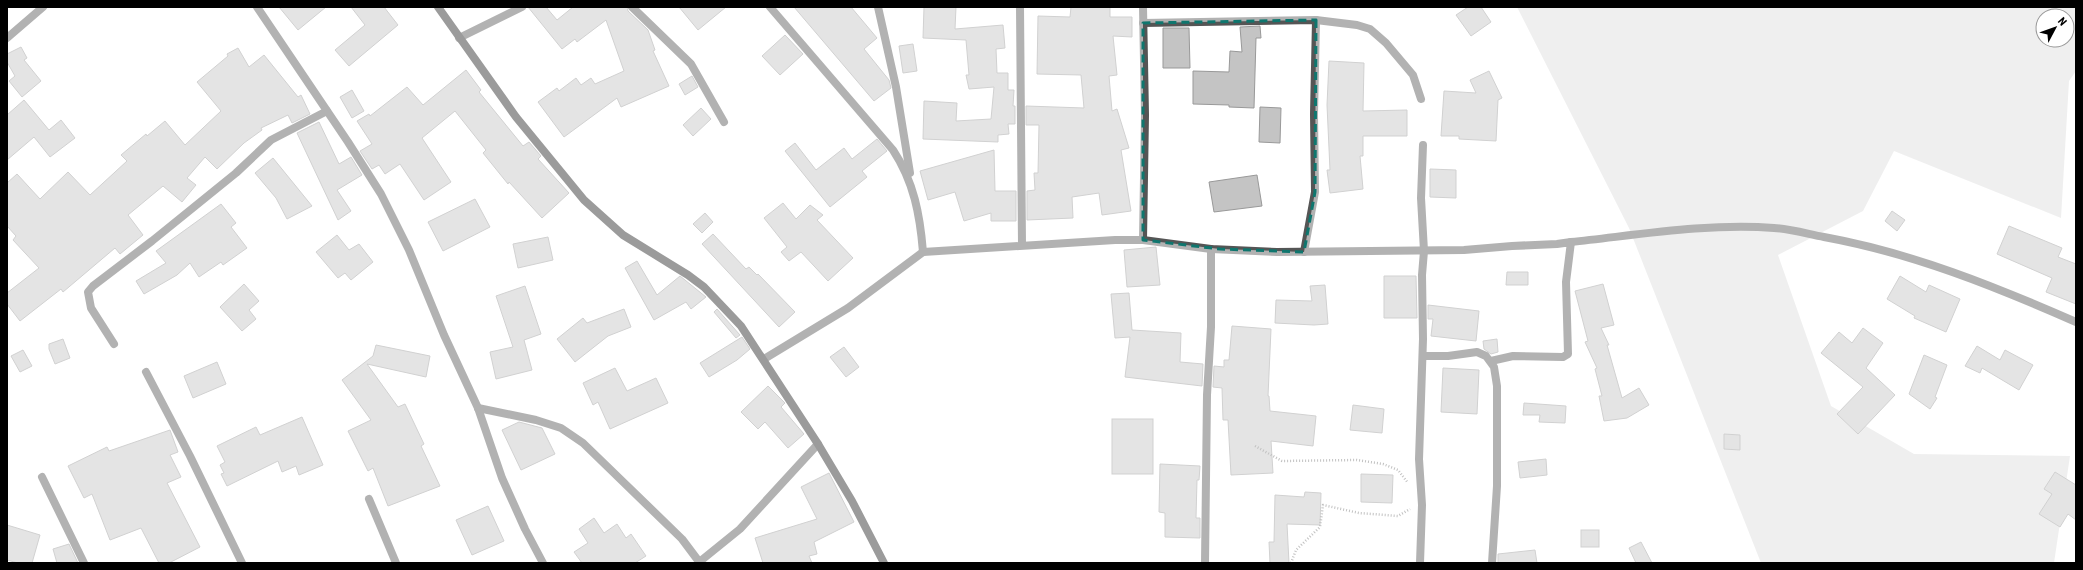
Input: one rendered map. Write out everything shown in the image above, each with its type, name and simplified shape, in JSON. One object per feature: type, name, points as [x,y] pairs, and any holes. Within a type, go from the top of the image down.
[{"type":"street","points":[[7,38],[43,7]]},
{"type":"street","points":[[257,7],[381,194],[409,250],[444,335],[478,408],[502,478],[524,528],[543,563]]},
{"type":"street","points":[[438,7],[516,117],[584,200],[623,235],[673,265],[704,287],[741,326],[764,359],[818,444],[852,501],[884,563]]},
{"type":"street","points":[[459,38],[522,7]]},
{"type":"street","points":[[632,7],[691,64],[724,122]]},
{"type":"street","points":[[770,7],[893,150],[902,164],[911,184]]},
{"type":"street","points":[[878,7],[896,87],[911,184],[920,216],[923,252]]},
{"type":"street","points":[[1020,7],[1022,245]]},
{"type":"street","points":[[1143,7],[1145,115],[1143,240]]},
{"type":"street","points":[[1143,23],[1316,20],[1358,25],[1370,29],[1386,43],[1413,75],[1421,98]]},
{"type":"street","points":[[1304,252],[1315,192],[1314,114],[1316,20]]},
{"type":"street","points":[[114,344],[91,308],[88,292],[93,286],[152,241],[236,173],[271,140],[326,110]]},
{"type":"street","points":[[1420,563],[1422,505],[1419,459],[1423,356],[1422,276],[1424,251],[1421,198],[1423,145]]},
{"type":"street","points":[[764,359],[848,308],[923,252],[1022,245],[1143,240],[1211,248],[1277,252],[1424,251],[1557,244],[1726,227],[1775,228],[1869,245],[1957,273],[2024,298],[2076,322]]},
{"type":"street","points":[[1491,361],[1513,356],[1563,357],[1568,354],[1566,282],[1571,242]]},
{"type":"street","points":[[1205,563],[1207,395],[1211,327],[1211,248]]},
{"type":"street","points":[[1423,356],[1444,356],[1477,352],[1486,356],[1494,367],[1497,386],[1498,435],[1497,493],[1492,563]]},
{"type":"street","points":[[146,372],[190,456],[242,563]]},
{"type":"street","points":[[478,408],[536,420],[561,428],[583,443],[682,539],[699,563],[740,529],[818,444]]},
{"type":"street","points":[[42,478],[84,563]]},
{"type":"street","points":[[369,499],[396,563]]},
{"type":"path","points":[[1255,446],[1282,461],[1357,460],[1383,464],[1398,470],[1410,484]]},
{"type":"path","points":[[1291,563],[1296,550],[1320,527],[1322,505],[1359,513],[1398,516],[1411,509],[1413,504]]},
{"type":"highlighted area","points":[[1316,20],[1315,192],[1304,252],[1220,249],[1143,240],[1143,23]]},
{"type":"shaded area","points":[[1517,7],[2076,7],[2076,71],[2069,81],[2061,218],[1894,151],[1863,211],[1778,255],[1831,406],[1914,454],[2070,456],[2054,563],[1761,563],[1629,228]]},
{"type":"building","points":[[279,7],[326,7],[298,30]]},
{"type":"building","points":[[351,7],[384,7],[398,25],[349,66],[335,50],[365,25]]},
{"type":"building","points":[[528,7],[546,7],[557,20],[573,7],[627,7],[628,11],[648,30],[655,50],[653,51],[669,86],[621,107],[617,98],[564,137],[538,102],[557,88],[559,91],[576,78],[581,85],[591,78],[595,84],[624,71],[606,20],[577,42],[575,39],[562,49]]},
{"type":"building","points":[[679,7],[726,7],[698,30]]},
{"type":"building","points":[[794,7],[851,7],[877,38],[864,49],[889,80],[891,88],[874,101]]},
{"type":"building","points":[[924,7],[956,7],[955,29],[1003,25],[1005,48],[996,49],[997,73],[1008,73],[1008,90],[1014,90],[1013,106],[1015,106],[1015,124],[1008,124],[1009,134],[998,135],[998,142],[923,139],[924,101],[957,103],[956,121],[991,119],[994,87],[969,89],[966,75],[969,75],[966,40],[923,38]]},
{"type":"building","points":[[1071,7],[1110,7],[1110,17],[1132,17],[1132,37],[1113,36],[1117,75],[1109,76],[1112,111],[1117,109],[1129,148],[1121,150],[1131,211],[1102,215],[1099,193],[1072,197],[1073,218],[1027,220],[1027,191],[1035,190],[1034,173],[1038,173],[1039,125],[1026,125],[1026,106],[1084,108],[1081,75],[1037,74],[1038,16],[1070,17]]},
{"type":"building","points":[[1468,7],[1481,7],[1491,22],[1471,36],[1456,15]]},
{"type":"building","points":[[1260,26],[1261,38],[1256,38],[1254,108],[1229,107],[1229,105],[1193,104],[1193,71],[1229,72],[1230,51],[1242,52],[1240,27]]},
{"type":"building","points":[[1163,28],[1189,28],[1190,68],[1163,68]]},
{"type":"building","points":[[785,35],[803,54],[780,75],[762,56]]},
{"type":"building","points":[[913,44],[917,71],[903,73],[899,46]]},
{"type":"building","points":[[21,47],[27,58],[24,60],[41,81],[22,97],[9,81],[15,76],[7,62],[7,54]]},
{"type":"building","points":[[238,48],[249,67],[264,55],[298,97],[301,95],[310,114],[292,123],[288,115],[261,128],[262,130],[244,143],[217,169],[205,157],[187,178],[196,185],[182,202],[163,186],[128,215],[143,235],[120,254],[115,248],[63,292],[61,289],[20,321],[7,304],[7,293],[39,268],[13,240],[16,236],[7,226],[7,183],[17,174],[40,199],[68,172],[90,195],[127,161],[121,155],[146,134],[147,136],[165,121],[185,145],[221,111],[197,82],[228,56],[227,54]]},
{"type":"building","points":[[1329,61],[1364,63],[1363,111],[1407,110],[1407,136],[1363,136],[1363,156],[1360,156],[1363,189],[1330,193],[1327,170],[1330,170],[1327,105]]},
{"type":"building","points":[[466,70],[481,90],[479,92],[523,146],[529,142],[541,156],[538,159],[569,193],[542,218],[509,182],[508,184],[483,153],[486,150],[455,111],[422,138],[451,182],[424,200],[400,164],[385,174],[379,165],[372,169],[360,151],[372,144],[357,121],[369,114],[370,116],[407,87],[423,105]]},
{"type":"building","points":[[1489,71],[1502,98],[1498,100],[1496,141],[1459,139],[1459,136],[1441,136],[1444,91],[1476,93],[1470,80]]},
{"type":"building","points":[[692,76],[698,87],[685,95],[679,84]]},
{"type":"building","points":[[352,90],[364,111],[352,118],[340,97]]},
{"type":"building","points":[[24,100],[49,130],[61,120],[75,138],[50,157],[34,137],[7,160],[7,115]]},
{"type":"building","points":[[1260,107],[1281,108],[1280,143],[1259,142]]},
{"type":"building","points":[[701,108],[711,119],[693,136],[683,125]]},
{"type":"building","points":[[319,122],[339,164],[351,157],[362,175],[337,190],[351,211],[338,220],[297,133]]},
{"type":"building","points":[[877,139],[887,151],[862,171],[867,177],[830,207],[785,151],[795,143],[816,170],[844,148],[852,159]]},
{"type":"building","points":[[994,150],[995,191],[1016,191],[1016,221],[991,221],[991,213],[964,221],[955,192],[928,200],[920,171]]},
{"type":"building","points":[[273,158],[312,206],[287,219],[276,198],[255,173]]},
{"type":"building","points":[[1430,169],[1456,170],[1456,198],[1430,197]]},
{"type":"building","points":[[1257,175],[1262,206],[1214,212],[1209,182]]},
{"type":"building","points":[[475,199],[490,227],[443,251],[428,222]]},
{"type":"building","points":[[783,203],[796,219],[810,205],[823,215],[817,220],[853,258],[828,281],[801,252],[789,261],[781,252],[787,247],[764,218]]},
{"type":"building","points":[[221,204],[236,223],[231,227],[247,248],[223,265],[221,262],[199,277],[190,263],[177,275],[144,294],[136,281],[166,263],[156,251]]},
{"type":"building","points":[[1892,211],[1905,220],[1897,231],[1885,221]]},
{"type":"building","points":[[705,213],[713,222],[702,233],[693,224]]},
{"type":"building","points":[[2009,226],[2062,248],[2058,257],[2076,264],[2076,304],[2046,292],[2052,278],[1997,254]]},
{"type":"building","points":[[713,234],[746,269],[749,267],[757,275],[758,274],[795,312],[779,327],[702,244]]},
{"type":"building","points":[[337,235],[349,250],[359,244],[373,262],[351,280],[345,273],[338,278],[316,252]]},
{"type":"building","points":[[548,237],[553,260],[518,268],[513,244]]},
{"type":"building","points":[[1156,247],[1160,285],[1127,287],[1124,250]]},
{"type":"building","points":[[637,261],[657,295],[680,276],[706,297],[691,309],[686,302],[654,320],[625,268]]},
{"type":"building","points":[[1507,272],[1528,272],[1528,285],[1506,285]]},
{"type":"building","points":[[1384,276],[1416,276],[1417,318],[1384,318]]},
{"type":"building","points":[[1900,276],[1926,292],[1929,285],[1960,299],[1946,332],[1914,318],[1915,316],[1887,299]]},
{"type":"building","points":[[244,284],[259,301],[249,310],[256,319],[242,331],[220,307]]},
{"type":"building","points":[[1603,284],[1614,325],[1601,328],[1609,345],[1607,345],[1622,398],[1639,388],[1649,405],[1627,418],[1604,421],[1599,396],[1602,396],[1595,369],[1597,368],[1585,342],[1588,341],[1575,291]]},
{"type":"building","points":[[1325,285],[1328,324],[1314,325],[1275,323],[1276,300],[1312,301],[1310,286]]},
{"type":"building","points":[[525,286],[541,334],[524,340],[532,370],[496,379],[490,352],[513,347],[496,296]]},
{"type":"building","points":[[1129,293],[1132,330],[1181,333],[1180,362],[1203,364],[1202,386],[1125,377],[1130,337],[1115,338],[1111,294]]},
{"type":"building","points":[[1428,305],[1479,311],[1476,341],[1431,336],[1433,319],[1428,319]]},
{"type":"building","points":[[624,309],[631,327],[608,336],[575,362],[557,339],[583,318],[587,323]]},
{"type":"building","points":[[717,309],[740,335],[736,338],[714,312]]},
{"type":"building","points":[[1232,326],[1271,329],[1268,396],[1270,411],[1316,416],[1313,446],[1271,441],[1273,473],[1231,475],[1228,420],[1223,420],[1222,388],[1213,387],[1214,366],[1224,367],[1224,360],[1229,360]]},
{"type":"building","points":[[1863,328],[1883,343],[1866,368],[1895,395],[1858,434],[1837,414],[1863,387],[1821,353],[1839,332],[1852,343]]},
{"type":"building","points":[[742,337],[750,349],[737,360],[709,377],[700,363]]},
{"type":"building","points":[[63,339],[70,358],[55,364],[49,349],[49,344]]},
{"type":"building","points":[[1497,339],[1498,352],[1491,354],[1484,349],[1483,341]]},
{"type":"building","points":[[376,345],[430,356],[426,377],[367,364],[398,407],[405,404],[424,444],[421,446],[440,486],[388,506],[373,468],[368,471],[348,431],[371,420],[342,380],[373,356]]},
{"type":"building","points":[[1977,346],[2000,360],[2005,350],[2033,365],[2019,390],[1982,368],[1980,373],[1965,366]]},
{"type":"building","points":[[844,347],[859,367],[846,377],[830,357]]},
{"type":"building","points":[[23,350],[32,366],[20,372],[11,356]]},
{"type":"building","points":[[1924,355],[1947,365],[1935,397],[1937,398],[1930,409],[1909,394]]},
{"type":"building","points":[[217,362],[226,384],[193,398],[184,376]]},
{"type":"building","points":[[615,368],[627,391],[656,378],[668,403],[610,429],[598,402],[593,405],[583,383]]},
{"type":"building","points":[[1443,368],[1479,370],[1477,414],[1441,412]]},
{"type":"building","points":[[768,386],[785,403],[781,407],[804,434],[788,448],[765,422],[758,429],[741,412]]},
{"type":"building","points":[[1524,403],[1566,406],[1565,423],[1539,422],[1540,415],[1523,415]]},
{"type":"building","points":[[1353,405],[1384,409],[1382,433],[1350,430]]},
{"type":"building","points":[[302,417],[323,465],[299,475],[296,466],[282,472],[278,461],[227,486],[221,474],[224,473],[220,465],[225,462],[217,446],[256,427],[260,435]]},
{"type":"building","points":[[1112,419],[1153,419],[1153,474],[1112,474]]},
{"type":"building","points":[[519,422],[542,428],[555,454],[521,470],[502,430]]},
{"type":"building","points":[[170,430],[178,452],[170,455],[181,477],[167,483],[200,547],[169,563],[159,563],[141,528],[110,540],[92,494],[84,498],[68,466],[107,447],[109,451]]},
{"type":"building","points":[[1724,434],[1740,435],[1740,450],[1724,449]]},
{"type":"building","points":[[1546,459],[1547,475],[1520,478],[1518,462]]},
{"type":"building","points":[[1160,464],[1200,466],[1199,480],[1197,480],[1196,518],[1200,518],[1200,538],[1165,537],[1165,513],[1159,512]]},
{"type":"building","points":[[2055,472],[2076,485],[2076,520],[2068,514],[2060,527],[2039,514],[2052,494],[2044,489]]},
{"type":"building","points":[[829,473],[854,522],[814,542],[817,554],[809,556],[812,563],[763,563],[755,538],[817,519],[801,487]]},
{"type":"building","points":[[1361,474],[1393,475],[1392,503],[1361,502]]},
{"type":"building","points":[[1305,492],[1321,493],[1320,525],[1287,524],[1289,563],[1270,563],[1269,542],[1274,542],[1275,495],[1304,497]]},
{"type":"building","points":[[488,506],[504,541],[472,555],[456,520]]},
{"type":"building","points":[[594,518],[604,533],[617,524],[626,538],[631,534],[646,556],[635,563],[582,563],[574,552],[588,543],[579,529]]},
{"type":"building","points":[[7,525],[40,535],[32,563],[18,563],[7,560]]},
{"type":"building","points":[[1581,530],[1599,530],[1599,547],[1581,547]]},
{"type":"building","points":[[1641,542],[1652,563],[1636,563],[1629,548]]},
{"type":"building","points":[[69,544],[78,563],[57,563],[53,549]]},
{"type":"building","points":[[1535,550],[1537,563],[1498,563],[1498,554]]}]
